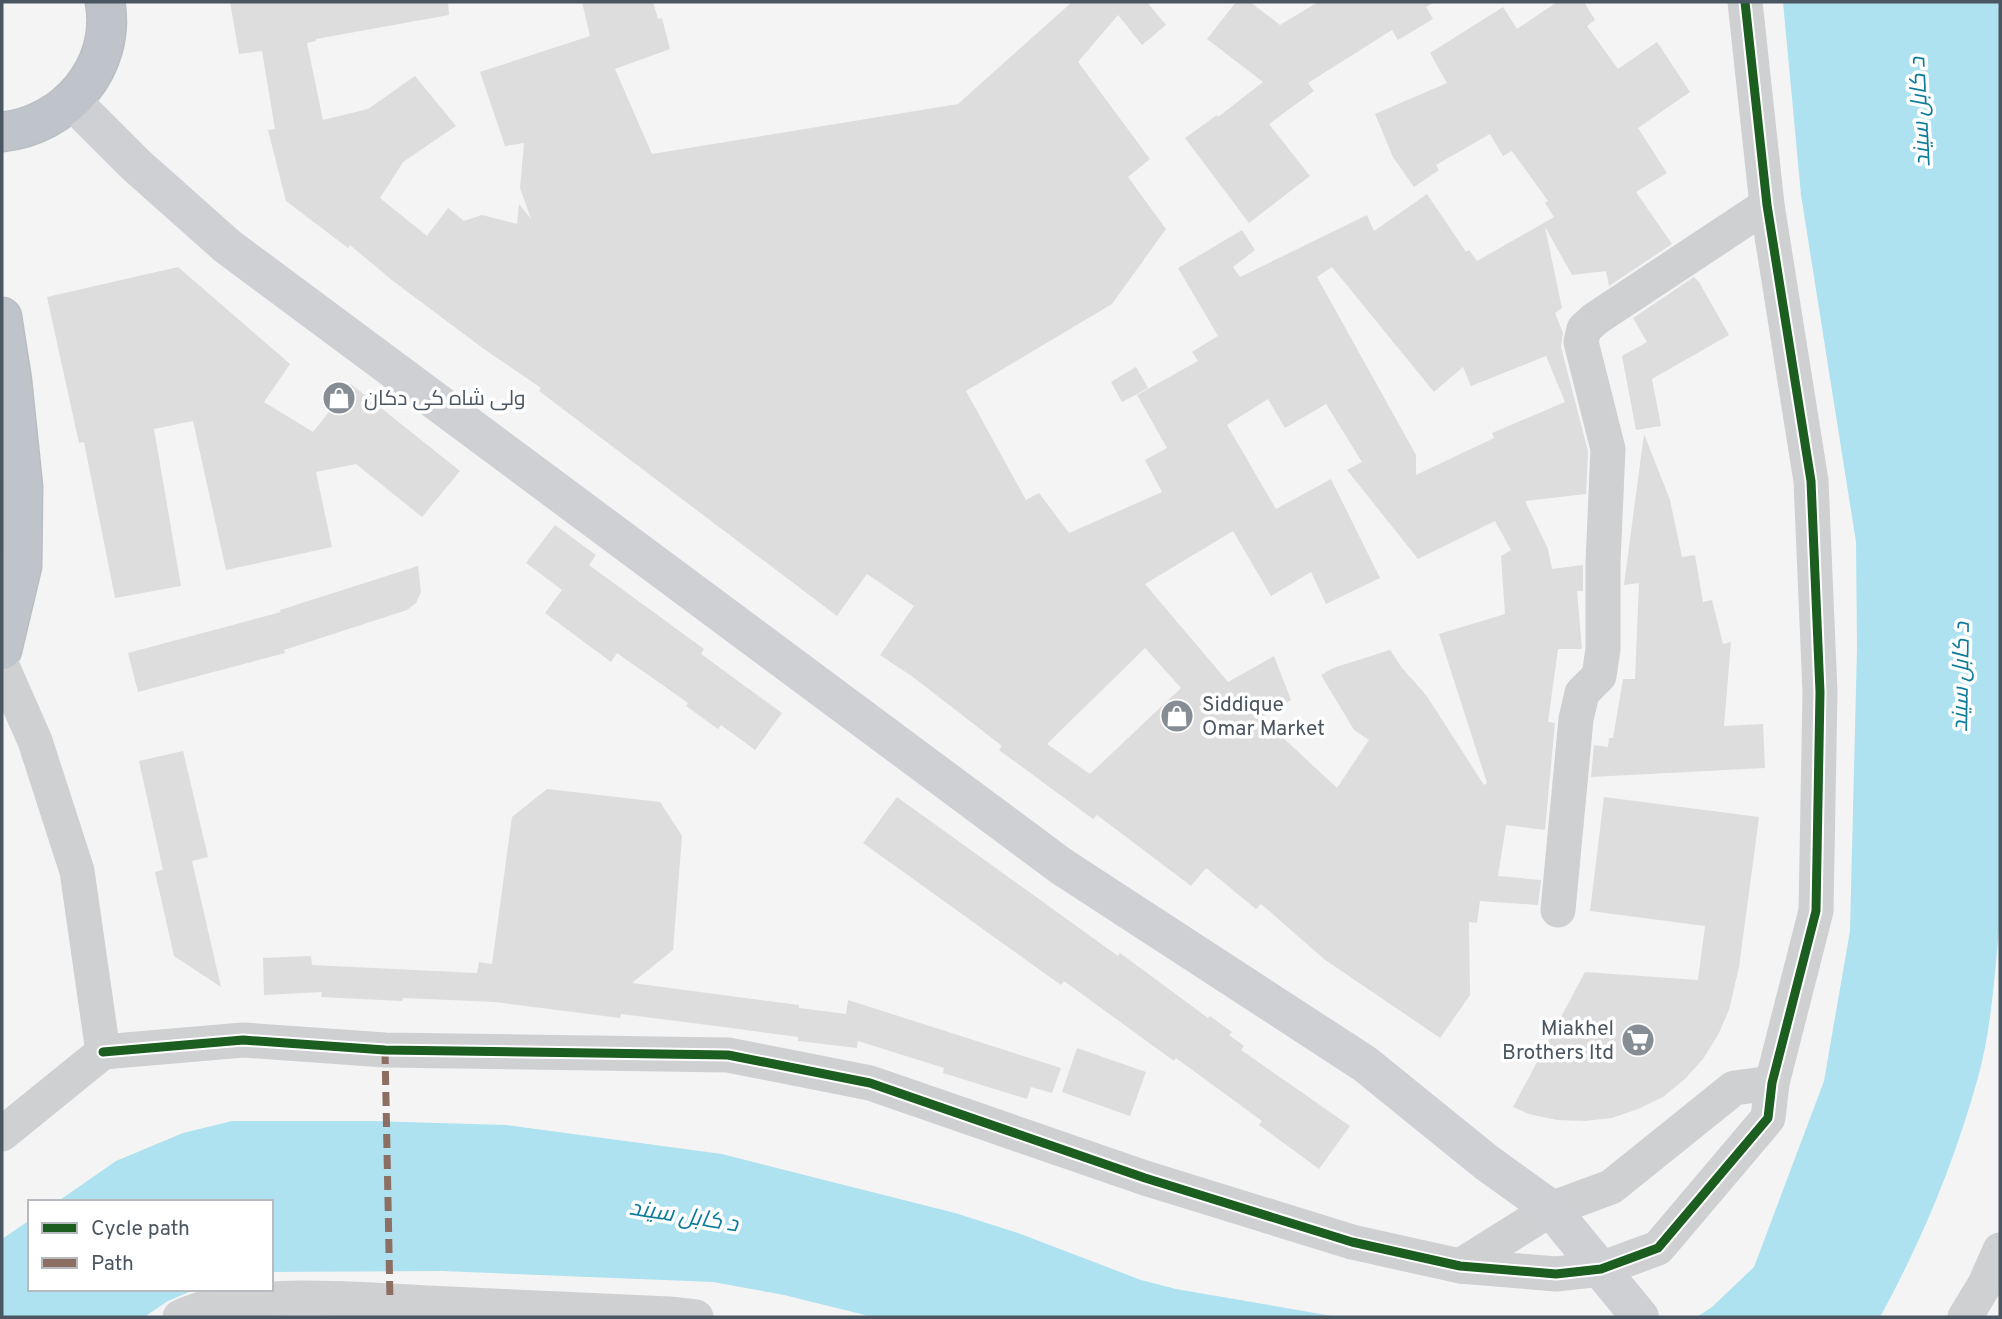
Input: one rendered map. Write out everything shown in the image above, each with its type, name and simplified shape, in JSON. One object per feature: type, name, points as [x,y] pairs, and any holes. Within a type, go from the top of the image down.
[{"type":"highway","points":[[2,132],[20,130],[50,118],[72,101],[92,76],[104,46],[107,14],[105,2]]},
{"type":"highway","points":[[2,317],[23,487],[22,566],[2,650]]},
{"type":"street","points":[[2,1134],[103,1052],[243,1040],[386,1050],[728,1055],[870,1083],[1158,1182],[1352,1242],[1460,1266],[1556,1274],[1601,1269],[1658,1248],[1768,1118],[1772,1083],[1816,911],[1820,692],[1811,481],[1768,205],[1745,2]]},
{"type":"street","points":[[72,101],[136,165],[238,254],[1061,866],[1365,1064],[1486,1162],[1551,1209],[1640,1317]]},
{"type":"street","points":[[1558,910],[1576,719],[1582,693],[1599,676],[1603,649],[1603,563],[1608,449],[1581,342],[1584,329],[1620,302],[1768,205]]},
{"type":"street","points":[[2,666],[34,741],[77,870],[103,1052]]},
{"type":"street","points":[[1460,1266],[1551,1209],[1611,1187],[1734,1088],[1772,1083]]},
{"type":"street","points":[[1965,1317],[1985,1284],[2000,1250]]},
{"type":"street","points":[[180,1317],[197,1309],[238,1301],[310,1300],[696,1317]]},
{"type":"water","name":"د کابل سيند","points":[[1783,2],[2000,2],[2000,919],[1990,1017],[1979,1074],[1949,1168],[1924,1229],[1880,1317],[1697,1317],[1712,1307],[1754,1267],[1824,1081],[1850,931],[1857,648],[1856,542],[1801,195]]},
{"type":"water","name":"د کابل سيند","points":[[232,1121],[506,1125],[722,1154],[955,1213],[1018,1233],[1141,1280],[1176,1289],[1338,1317],[873,1317],[784,1295],[713,1282],[442,1271],[273,1272],[273,1200],[60,1200],[116,1161],[183,1133]]},
{"type":"water","points":[[28,1221],[28,1291],[191,1291],[168,1301],[144,1317],[2,1317],[2,1239]]},
{"type":"building","points":[[230,2],[448,2],[449,15],[316,39],[307,43],[323,120],[368,109],[415,76],[456,126],[403,162],[380,198],[427,236],[448,208],[464,221],[482,215],[517,224],[519,204],[531,219],[520,188],[524,143],[505,146],[480,72],[590,36],[582,2],[653,2],[658,19],[662,18],[670,49],[615,69],[652,154],[958,104],[1072,2],[1147,2],[1166,25],[1142,45],[1118,15],[1078,62],[1150,159],[1128,177],[1166,229],[1112,304],[966,391],[1026,500],[1039,493],[1069,533],[1162,492],[1145,460],[1167,448],[1137,395],[1198,361],[1192,352],[1218,336],[1178,268],[1242,230],[1255,250],[1233,267],[1240,277],[1367,215],[1374,231],[1427,194],[1466,252],[1469,250],[1477,261],[1554,217],[1545,203],[1548,201],[1512,151],[1503,156],[1490,134],[1436,165],[1439,170],[1414,187],[1393,157],[1375,114],[1447,83],[1430,53],[1503,7],[1517,29],[1557,2],[1584,2],[1595,20],[1587,26],[1618,69],[1657,42],[1690,92],[1638,128],[1667,173],[1636,192],[1672,244],[1609,286],[1606,271],[1572,275],[1545,227],[1562,308],[1555,313],[1563,333],[1561,347],[1588,451],[1586,494],[1525,501],[1548,549],[1552,569],[1583,565],[1583,591],[1577,591],[1582,649],[1558,649],[1548,722],[1555,723],[1545,830],[1506,825],[1498,876],[1541,880],[1538,905],[1480,901],[1477,923],[1469,922],[1470,995],[1440,1038],[1324,959],[1261,904],[1256,909],[1206,868],[1191,886],[1097,815],[1093,819],[999,750],[1002,746],[880,655],[914,606],[867,574],[837,616],[539,391],[541,388],[393,281],[350,245],[348,248],[286,201],[268,130],[275,129],[262,51],[239,54]],"holes":[[[1332,267],[1434,392],[1463,367],[1471,386],[1546,356],[1565,402],[1492,433],[1494,438],[1416,475],[1416,455],[1317,277]],[[1268,399],[1285,428],[1326,404],[1362,462],[1347,470],[1418,559],[1495,521],[1511,550],[1501,556],[1505,614],[1439,634],[1487,783],[1484,785],[1426,695],[1390,650],[1333,668],[1321,675],[1354,730],[1369,740],[1337,788],[1261,717],[1291,700],[1274,656],[1228,682],[1145,584],[1233,531],[1271,596],[1311,572],[1326,604],[1380,578],[1331,479],[1276,509],[1227,425]],[[1145,648],[1181,688],[1090,774],[1047,744]]]},
{"type":"building","points":[[1236,2],[1250,2],[1280,25],[1318,2],[1435,2],[1426,7],[1433,19],[1398,40],[1392,30],[1308,83],[1314,91],[1269,124],[1310,176],[1249,223],[1185,138],[1217,115],[1218,117],[1263,82],[1207,39]]},
{"type":"building","points":[[178,267],[290,364],[264,402],[313,432],[351,384],[460,471],[422,517],[356,464],[316,472],[332,547],[226,570],[193,421],[154,429],[181,586],[115,598],[84,442],[79,443],[47,297]]},
{"type":"building","points":[[1694,277],[1729,335],[1652,379],[1661,426],[1636,430],[1622,356],[1647,342],[1633,318]]},
{"type":"building","points":[[1136,367],[1148,388],[1122,402],[1111,382]]},
{"type":"building","points":[[1644,434],[1670,500],[1682,557],[1695,555],[1703,602],[1712,600],[1723,644],[1731,642],[1724,726],[1763,724],[1765,768],[1591,777],[1594,745],[1608,747],[1609,738],[1613,738],[1623,679],[1635,679],[1639,583],[1624,585]]},
{"type":"building","points":[[555,525],[596,555],[589,565],[704,649],[701,654],[782,713],[755,750],[721,725],[718,729],[686,706],[688,703],[617,653],[611,662],[545,613],[562,590],[526,563]]},
{"type":"building","points":[[418,566],[421,592],[416,603],[407,610],[284,650],[285,653],[138,692],[128,653],[281,612],[280,610]]},
{"type":"building","points":[[183,751],[208,857],[192,861],[221,987],[174,956],[155,872],[163,870],[139,761]]},
{"type":"building","points":[[547,789],[660,802],[682,836],[673,950],[632,983],[799,1005],[799,1008],[846,1014],[848,1000],[1061,1068],[1052,1093],[1031,1087],[1027,1099],[943,1073],[944,1068],[858,1041],[857,1048],[798,1041],[798,1037],[724,1027],[621,1014],[620,1018],[495,1002],[321,997],[322,992],[264,995],[263,958],[311,956],[312,965],[477,973],[479,962],[492,964],[512,817]]},
{"type":"building","points":[[897,797],[1118,956],[1120,953],[1208,1018],[1210,1016],[1232,1032],[1229,1035],[1244,1046],[1241,1050],[1350,1126],[1319,1169],[1259,1125],[1262,1121],[1176,1058],[1174,1061],[1064,981],[1061,985],[863,843]]},
{"type":"building","points":[[1604,797],[1759,817],[1739,967],[1729,1010],[1718,1035],[1703,1059],[1685,1079],[1663,1097],[1612,1118],[1557,1120],[1529,1114],[1513,1107],[1585,972],[1698,980],[1705,926],[1590,911]]},
{"type":"building","points":[[1077,1048],[1146,1072],[1130,1116],[1062,1092]]},
{"type":"marked path","points":[[385,1050],[390,1301]]},
{"type":"cycle path","points":[[103,1052],[243,1040],[385,1050],[728,1055],[870,1083],[1145,1178],[1352,1242],[1460,1266],[1556,1274],[1601,1269],[1658,1248],[1768,1118],[1772,1083],[1816,911],[1820,692],[1811,481],[1767,205],[1745,2]]},
{"type":"place","name":"ولی شاہ کی دکان","points":[[339,398]]},
{"type":"place","name":"Siddique Omar Market","points":[[1177,716]]},
{"type":"place","name":"Miakhel Brothers ltd","points":[[1638,1040]]}]
